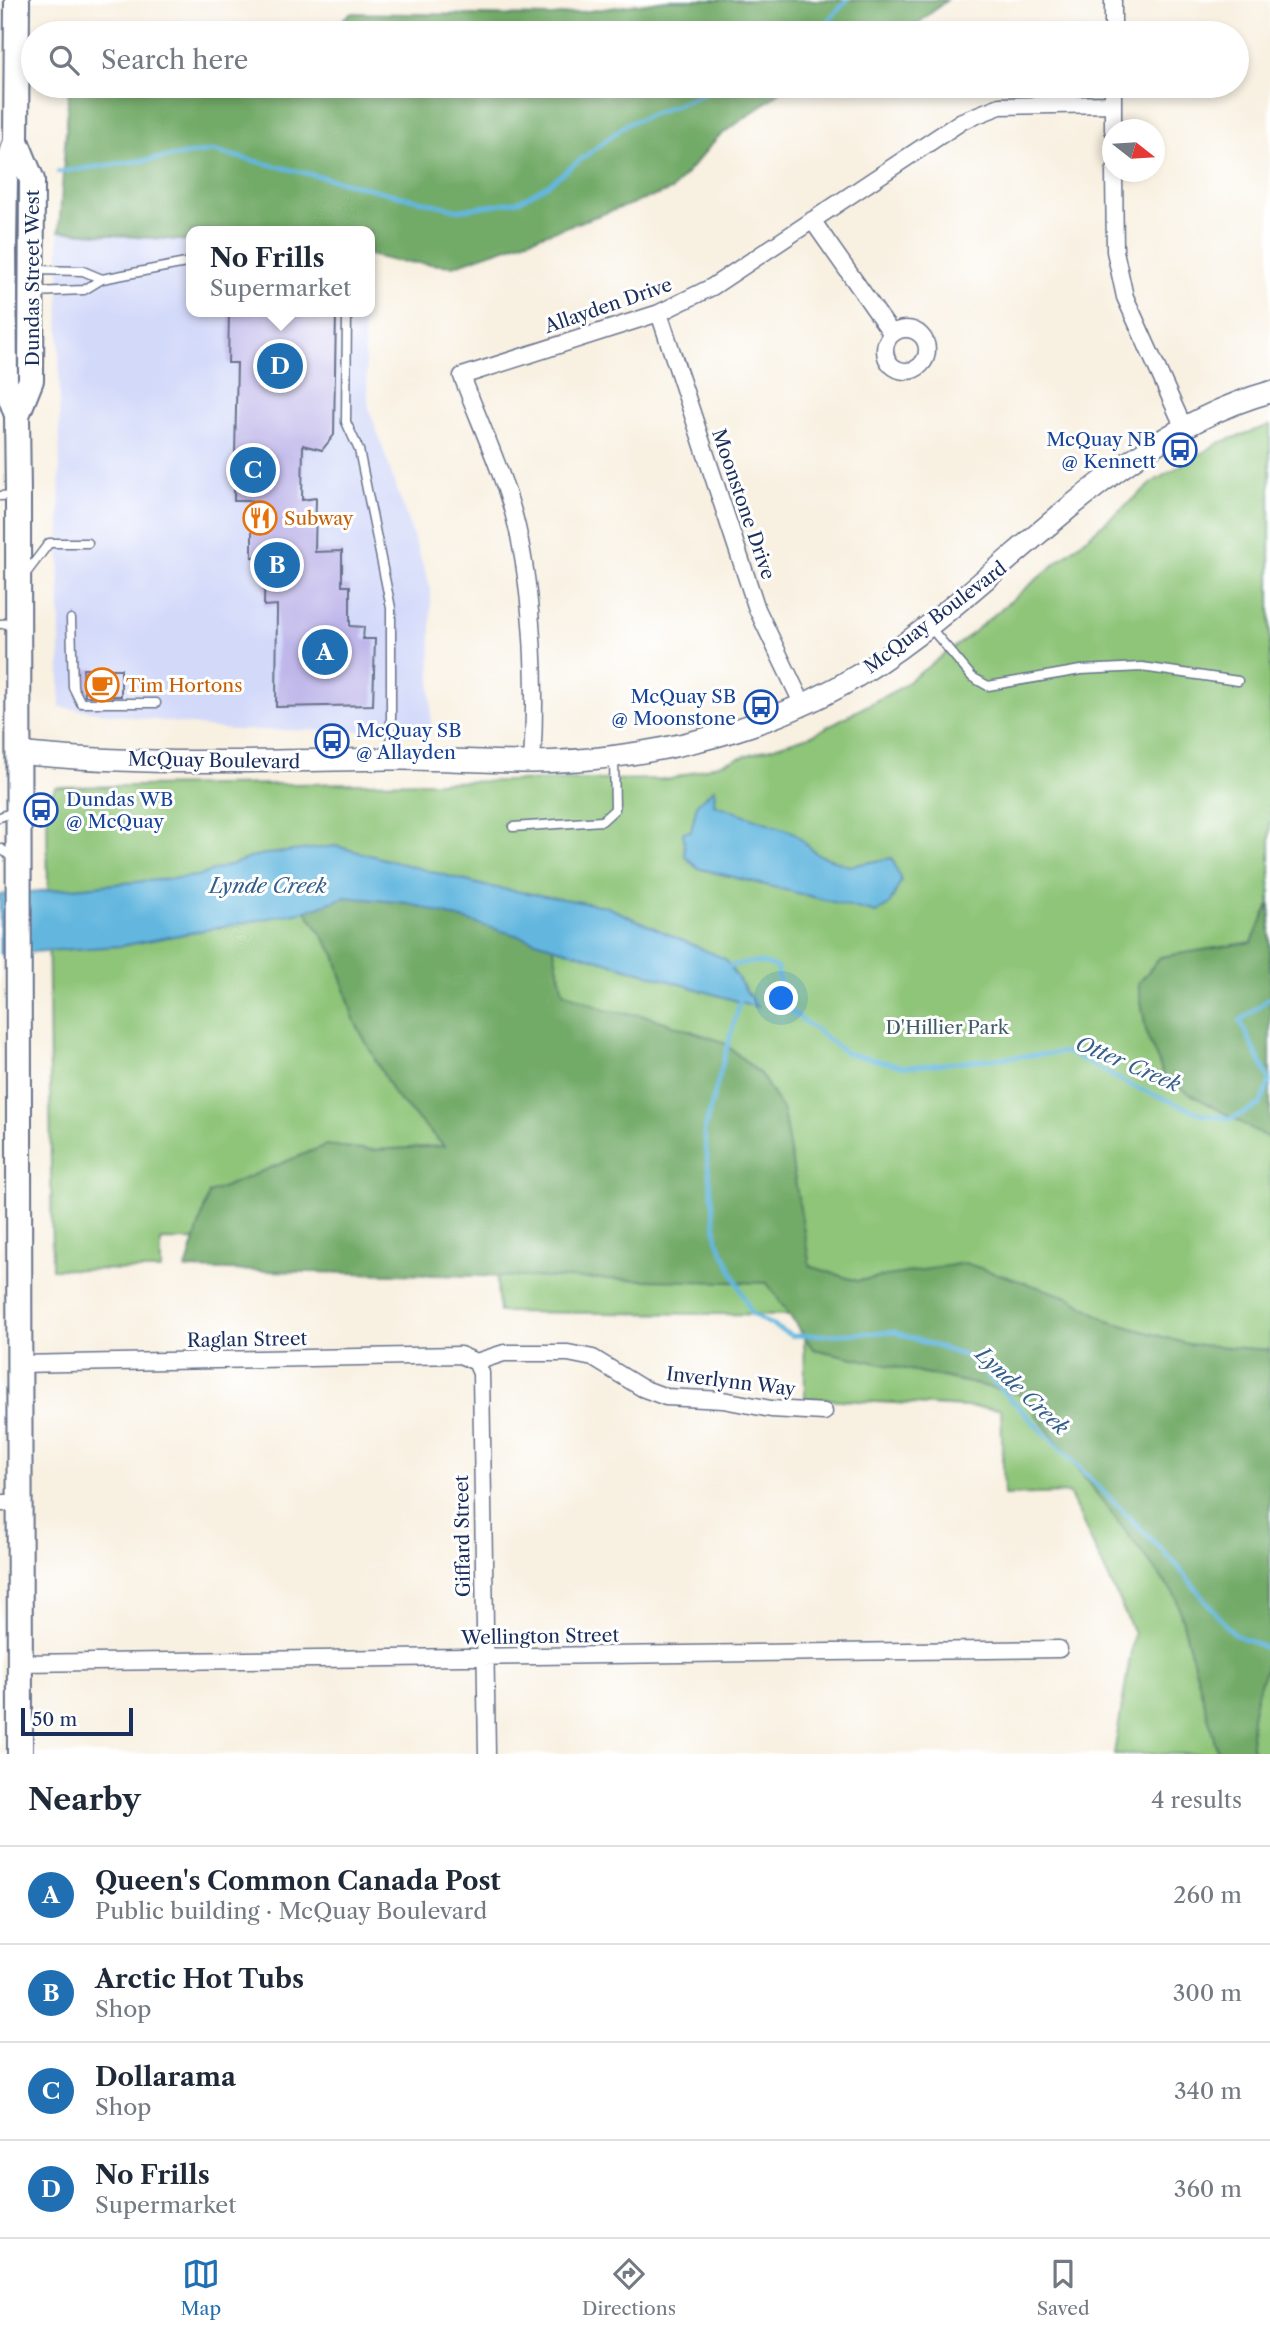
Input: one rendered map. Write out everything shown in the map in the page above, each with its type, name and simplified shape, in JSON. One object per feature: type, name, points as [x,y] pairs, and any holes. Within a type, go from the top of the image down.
[{"type":"main road","name":"Dundas Street West","points":[[17,0],[16,141],[5,177],[2,268],[5,382],[17,415]]},
{"type":"main road","name":"Dundas Street West","points":[[16,141],[32,180],[32,380],[17,415],[9,496],[18,584],[9,623],[9,855],[19,887],[19,1364]]},
{"type":"main road","points":[[19,1364],[10,1503],[20,1663],[20,1754]]},
{"type":"street","points":[[1112,0],[1113,21]]},
{"type":"street","points":[[1113,98],[1113,119]]},
{"type":"street","name":"Allayden Drive","points":[[532,762],[534,729],[527,577],[516,524],[462,376],[659,313],[712,287],[962,121],[1000,106],[1113,104]]},
{"type":"street","points":[[1114,182],[1115,251],[1125,297],[1184,428]]},
{"type":"street","points":[[812,220],[892,334]]},
{"type":"street","points":[[2,268],[31,281]]},
{"type":"street","points":[[2,295],[31,281]]},
{"type":"street","name":"Moonstone Drive","points":[[659,313],[757,609],[802,703]]},
{"type":"street","name":"McQuay Boulevard","points":[[9,752],[249,762],[391,759],[532,762],[614,757],[720,737],[861,675],[929,626],[1117,472],[1184,428],[1270,392]]},
{"type":"street","name":"Inverlynn Way","points":[[475,1362],[504,1353],[568,1353],[593,1358],[642,1388],[666,1397],[723,1400],[771,1409],[824,1412]]},
{"type":"street","name":"Raglan Street","points":[[19,1364],[460,1355],[475,1362]]},
{"type":"street","name":"Giffard Street","points":[[475,1362],[481,1373],[487,1754]]},
{"type":"street","name":"Wellington Street","points":[[20,1663],[1059,1649]]},
{"type":"lane","points":[[31,281],[84,290],[102,279],[186,263]]},
{"type":"lane","points":[[31,281],[83,271],[102,279]]},
{"type":"lane","points":[[347,317],[346,422],[359,450],[391,608],[391,759]]},
{"type":"lane","points":[[18,584],[49,543],[88,543]]},
{"type":"lane","points":[[71,619],[73,687],[81,703],[156,703]]},
{"type":"lane","points":[[929,626],[972,677],[988,686],[1081,670],[1142,667],[1238,681]]},
{"type":"lane","points":[[513,827],[602,821],[615,809],[614,757]]},
{"type":"shaded area","points":[[59,231],[186,241],[186,317],[362,317],[369,408],[431,588],[431,731],[229,730],[60,707]]},
{"type":"green space","points":[[667,0],[947,0],[921,21],[341,21],[350,13],[553,16]]},
{"type":"green space","points":[[68,98],[772,98],[717,138],[672,190],[453,266],[394,261],[375,256],[375,226],[186,226],[186,241],[59,231]]},
{"type":"green space","name":"D'Hillier Park","points":[[1270,425],[1270,1754],[1114,1754],[1134,1633],[1069,1493],[1004,1495],[1001,1409],[805,1398],[804,1315],[499,1312],[494,1242],[161,1240],[161,1270],[52,1269],[47,807],[55,787],[671,779],[812,735],[898,689],[960,643],[1156,480],[1219,443]]},
{"type":"green space","points":[[345,897],[408,903],[553,945],[563,992],[605,1010],[647,1016],[723,1042],[761,1075],[783,1111],[810,1266],[857,1281],[965,1263],[1071,1298],[1108,1321],[1188,1344],[1270,1350],[1270,1656],[1252,1717],[1254,1754],[1218,1754],[1176,1597],[1020,1394],[813,1349],[767,1283],[186,1269],[209,1193],[326,1145],[371,1150],[444,1146],[395,1096],[354,1020],[335,955],[306,911]]},
{"type":"green space","points":[[1270,903],[1270,1139],[1166,1080],[1147,1036],[1138,984],[1160,957],[1252,942]]},
{"type":"water","points":[[715,788],[714,804],[793,832],[817,854],[849,866],[892,858],[901,881],[889,905],[876,913],[697,868],[685,856],[683,832],[691,831],[697,804]]},
{"type":"water","name":"Lynde Creek","points":[[336,846],[485,886],[605,906],[725,959],[757,1007],[408,903],[345,897],[306,911],[121,946],[0,954],[0,895],[198,876],[259,855]]},
{"type":"building","points":[[229,317],[336,317],[334,435],[322,450],[303,445],[302,500],[316,498],[315,552],[342,551],[342,586],[350,586],[350,626],[364,627],[363,639],[375,639],[373,705],[276,707],[277,605],[264,606],[265,557],[252,557],[252,501],[234,501],[237,363],[228,363]]},
{"type":"building","name":"Tim Hortons","points":[[83,669],[121,669],[121,696],[85,696]]},
{"type":"waterway","points":[[829,21],[847,0]]},
{"type":"waterway","points":[[58,172],[213,151],[459,210],[519,201],[549,184],[627,124],[694,98]]},
{"type":"waterway","name":"Otter Creek","points":[[731,966],[754,962],[777,968],[784,1006],[846,1053],[906,1067],[1067,1052],[1130,1085],[1202,1114],[1231,1119],[1260,1105],[1270,1081],[1240,1021],[1270,998]]},
{"type":"waterway","name":"Lynde Creek","points":[[740,1001],[704,1132],[717,1239],[752,1314],[792,1336],[894,1332],[968,1357],[1174,1562],[1233,1634],[1270,1650]]},
{"type":"place","name":"No Frills","points":[[280,366]]},
{"type":"place","name":"McQuay NB @ Kennett","points":[[1180,450]]},
{"type":"place","name":"Dollarama","points":[[253,470]]},
{"type":"place","name":"Subway","points":[[260,518]]},
{"type":"place","name":"Arctic Hot Tubs","points":[[277,565]]},
{"type":"place","name":"Queen's Common Canada Post","points":[[325,652]]},
{"type":"place","name":"Tim Hortons","points":[[102,685]]},
{"type":"place","name":"McQuay SB @ Moonstone","points":[[761,707]]},
{"type":"place","name":"McQuay SB @ Allayden","points":[[332,741]]},
{"type":"place","name":"Dundas WB @ McQuay","points":[[41,810]]}]
